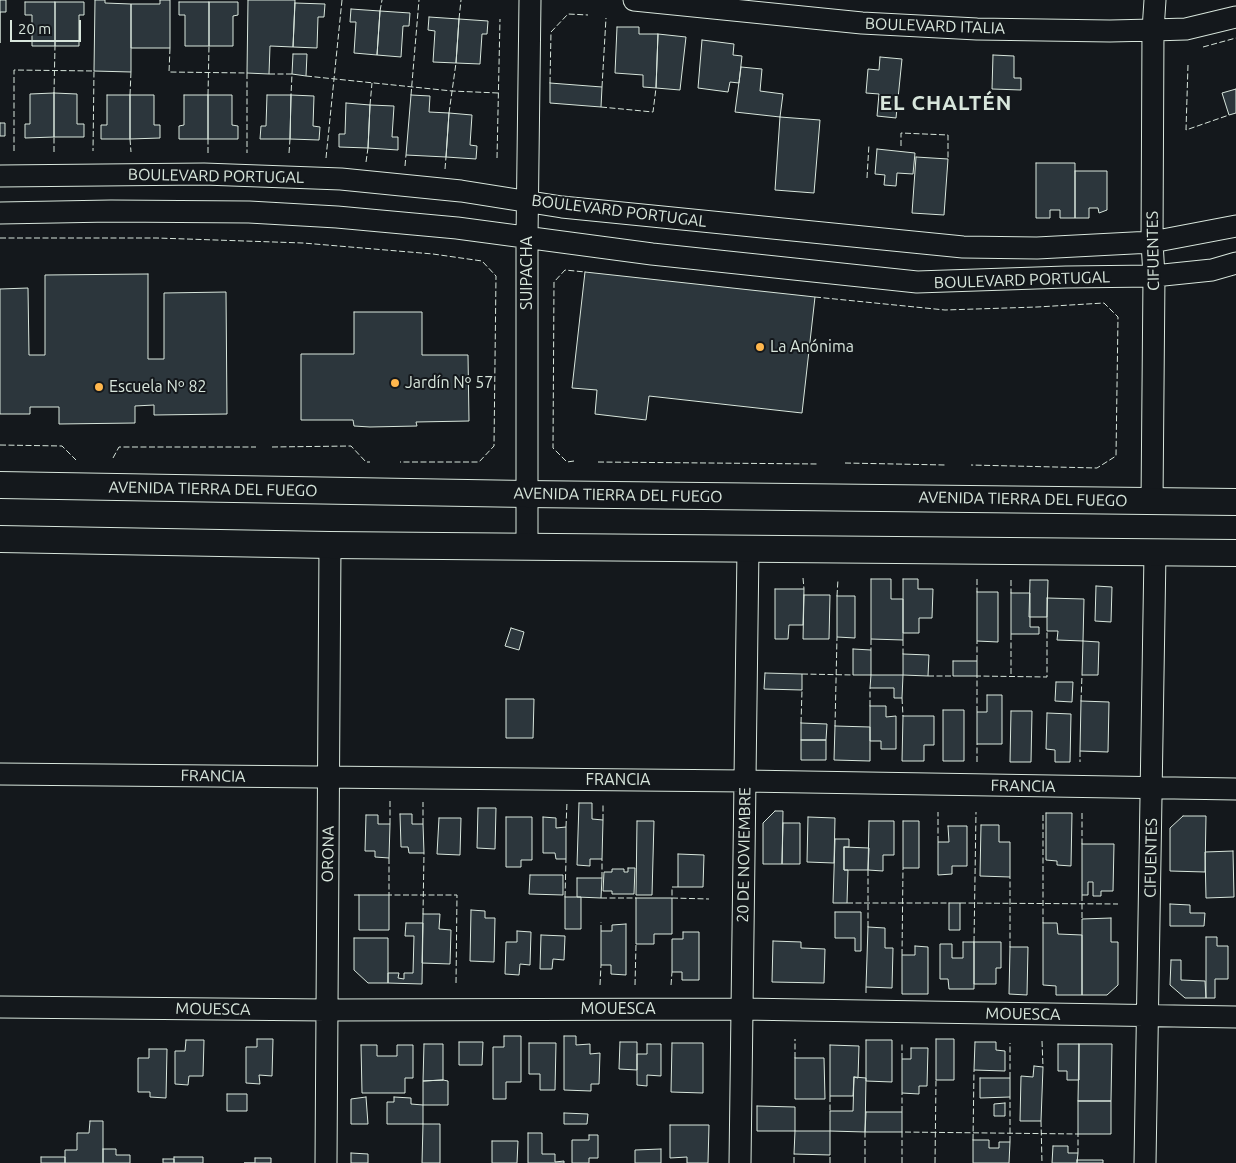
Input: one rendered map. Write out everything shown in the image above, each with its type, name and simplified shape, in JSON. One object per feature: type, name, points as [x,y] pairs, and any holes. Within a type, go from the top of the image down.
[{"type":"street","name":"SUIPACHA","points":[[527,546],[527,201],[530,0]]},
{"type":"street","name":"BOULEVARD ITALIA","points":[[634,0],[862,23],[986,29],[1110,31],[1186,29],[1236,16]]},
{"type":"street","name":"CIFUENTES","points":[[1152,501],[1154,276],[1152,242],[1153,30],[1155,0]]},
{"type":"street","name":"BOULEVARD PORTUGAL","points":[[0,176],[204,174],[341,179],[461,190],[562,206],[963,247],[1037,248],[1152,242],[1236,226]]},
{"type":"street","name":"BOULEVARD PORTUGAL","points":[[0,213],[111,211],[249,212],[337,217],[457,228],[652,254],[917,282],[1154,276],[1212,270],[1236,263]]},
{"type":"street","name":"AVENIDA TIERRA DEL FUEGO","points":[[0,485],[526,494],[1236,502]]},
{"type":"street","points":[[0,540],[1236,554]]},
{"type":"street","name":"ORONA","points":[[326,1163],[330,545]]},
{"type":"street","name":"20 DE NOVIEMBRE","points":[[740,1163],[748,548]]},
{"type":"street","name":"CIFUENTES","points":[[1145,1163],[1154,553]]},
{"type":"street","name":"FRANCIA","points":[[0,774],[745,781],[1236,789]]},
{"type":"street","name":"MOUESCA","points":[[0,1007],[326,1010],[742,1009],[1236,1017]]},
{"type":"building","points":[[0,0],[6,0],[6,12],[0,12]]},
{"type":"building","points":[[95,0],[105,0],[105,3],[131,4],[131,72],[94,71]]},
{"type":"building","points":[[160,0],[170,0],[170,48],[131,48],[131,4],[160,4]]},
{"type":"building","points":[[248,0],[295,0],[293,47],[270,46],[269,74],[247,73]]},
{"type":"building","points":[[25,2],[55,2],[55,46],[32,46],[32,15],[25,15]]},
{"type":"building","points":[[55,2],[84,2],[84,15],[79,15],[79,46],[55,46]]},
{"type":"building","points":[[179,2],[209,2],[209,46],[185,46],[185,15],[179,15]]},
{"type":"building","points":[[209,2],[238,2],[238,15],[233,16],[233,46],[209,46]]},
{"type":"building","points":[[295,3],[325,4],[324,17],[318,17],[317,48],[293,47]]},
{"type":"building","points":[[351,9],[380,11],[377,55],[354,53],[356,22],[350,22]]},
{"type":"building","points":[[380,11],[410,13],[409,26],[403,26],[401,57],[377,55]]},
{"type":"building","points":[[429,17],[459,19],[456,63],[433,62],[435,31],[428,30]]},
{"type":"building","points":[[459,19],[488,21],[487,34],[482,34],[480,64],[456,63]]},
{"type":"building","points":[[617,27],[639,27],[639,34],[658,34],[656,88],[643,87],[643,75],[615,73]]},
{"type":"building","points":[[658,34],[686,37],[680,90],[656,88]]},
{"type":"building","points":[[702,40],[734,44],[733,55],[742,56],[739,83],[730,82],[728,92],[698,88]]},
{"type":"building","points":[[293,54],[307,54],[306,76],[292,74]]},
{"type":"building","points":[[993,55],[1014,56],[1014,78],[1021,78],[1021,90],[992,89]]},
{"type":"building","points":[[880,57],[902,59],[896,118],[877,116],[879,94],[866,93],[868,69],[879,70]]},
{"type":"building","points":[[741,67],[762,69],[760,91],[783,94],[780,117],[735,112]]},
{"type":"building","points":[[550,83],[602,87],[601,107],[550,103]]},
{"type":"building","points":[[1236,89],[1236,113],[1229,115],[1222,93]]},
{"type":"building","points":[[54,93],[77,94],[77,124],[84,124],[84,137],[54,137]]},
{"type":"building","points":[[54,93],[54,137],[25,138],[25,124],[30,124],[30,94]]},
{"type":"building","points":[[107,95],[130,95],[130,139],[101,139],[101,125],[107,125]]},
{"type":"building","points":[[130,95],[154,95],[154,125],[160,125],[160,138],[130,139]]},
{"type":"building","points":[[184,95],[208,95],[208,139],[179,139],[179,126],[184,125]]},
{"type":"building","points":[[208,95],[232,95],[232,125],[238,126],[238,139],[208,139]]},
{"type":"building","points":[[267,95],[291,95],[290,139],[260,139],[261,126],[266,126]]},
{"type":"building","points":[[291,95],[314,96],[313,126],[320,127],[319,140],[290,139]]},
{"type":"building","points":[[411,95],[430,96],[429,112],[449,113],[446,157],[406,155]]},
{"type":"building","points":[[346,103],[370,105],[368,148],[339,147],[339,134],[345,134]]},
{"type":"building","points":[[370,105],[394,106],[392,137],[398,137],[398,150],[368,148]]},
{"type":"building","points":[[449,113],[472,115],[470,145],[477,146],[476,159],[446,157]]},
{"type":"building","points":[[780,117],[820,120],[814,193],[775,190]]},
{"type":"building","points":[[0,123],[5,123],[5,136],[0,136]]},
{"type":"building","points":[[877,149],[915,153],[913,174],[897,173],[896,186],[884,185],[885,175],[875,174]]},
{"type":"building","points":[[916,157],[948,159],[944,215],[912,213]]},
{"type":"building","points":[[1036,163],[1075,163],[1075,218],[1060,218],[1060,210],[1050,210],[1050,218],[1036,218]]},
{"type":"building","points":[[1075,171],[1107,171],[1107,210],[1099,213],[1098,208],[1089,208],[1089,218],[1075,218]]},
{"type":"building","points":[[585,272],[815,297],[802,413],[649,396],[646,420],[595,414],[597,390],[572,388]]},
{"type":"building","points":[[148,274],[148,359],[164,359],[164,293],[226,292],[227,414],[154,415],[154,405],[135,406],[135,423],[59,424],[59,407],[30,407],[30,414],[0,414],[0,289],[28,288],[29,355],[45,355],[45,275]]},
{"type":"building","points":[[354,312],[422,312],[422,355],[468,355],[469,421],[416,422],[417,426],[370,427],[354,426],[353,420],[301,420],[301,354],[354,354]]},
{"type":"building","points":[[871,579],[891,579],[891,599],[903,599],[903,640],[871,639]]},
{"type":"building","points":[[903,579],[918,579],[918,589],[933,589],[932,618],[919,618],[919,633],[903,633]]},
{"type":"building","points":[[1030,580],[1048,580],[1047,617],[1029,617]]},
{"type":"building","points":[[1096,586],[1112,587],[1111,622],[1095,621]]},
{"type":"building","points":[[775,589],[804,589],[803,625],[789,625],[788,639],[775,639]]},
{"type":"building","points":[[977,592],[998,592],[998,642],[977,641]]},
{"type":"building","points":[[1011,593],[1030,593],[1030,627],[1039,627],[1039,634],[1011,634]]},
{"type":"building","points":[[804,595],[830,595],[829,639],[803,639]]},
{"type":"building","points":[[837,596],[855,596],[855,638],[837,637]]},
{"type":"building","points":[[1047,598],[1084,599],[1083,641],[1057,640],[1058,631],[1047,631]]},
{"type":"building","points":[[511,628],[524,632],[519,650],[505,646]]},
{"type":"building","points":[[1083,641],[1099,642],[1098,675],[1082,675]]},
{"type":"building","points":[[853,649],[871,650],[871,675],[853,675]]},
{"type":"building","points":[[903,654],[929,655],[928,676],[903,675]]},
{"type":"building","points":[[953,661],[977,661],[977,676],[953,676]]},
{"type":"building","points":[[765,673],[802,674],[802,690],[764,689]]},
{"type":"building","points":[[871,675],[903,675],[902,698],[894,698],[894,688],[870,688]]},
{"type":"building","points":[[1056,682],[1073,682],[1072,702],[1055,701]]},
{"type":"building","points":[[987,695],[1002,695],[1002,744],[977,744],[977,712],[987,712]]},
{"type":"building","points":[[506,699],[534,699],[533,738],[506,738]]},
{"type":"building","points":[[1081,701],[1109,702],[1108,752],[1080,751]]},
{"type":"building","points":[[870,706],[886,706],[886,717],[896,716],[896,749],[881,749],[881,741],[870,741]]},
{"type":"building","points":[[943,710],[964,710],[964,761],[943,761]]},
{"type":"building","points":[[1011,711],[1032,711],[1031,762],[1010,762]]},
{"type":"building","points":[[1047,713],[1071,714],[1070,762],[1055,762],[1055,750],[1046,749]]},
{"type":"building","points":[[903,716],[934,716],[934,745],[924,745],[924,761],[902,761]]},
{"type":"building","points":[[801,723],[827,724],[826,740],[801,740]]},
{"type":"building","points":[[835,726],[870,727],[870,761],[834,760]]},
{"type":"building","points":[[801,740],[826,740],[826,760],[801,760]]},
{"type":"building","points":[[579,803],[592,803],[592,819],[603,820],[602,859],[590,859],[590,866],[577,865]]},
{"type":"building","points":[[478,808],[496,808],[495,849],[477,848]]},
{"type":"building","points":[[775,811],[783,811],[782,864],[763,864],[763,823]]},
{"type":"building","points":[[1046,813],[1072,813],[1071,866],[1057,865],[1057,861],[1046,860]]},
{"type":"building","points":[[400,814],[412,814],[412,824],[423,824],[424,853],[409,853],[408,847],[401,847]]},
{"type":"building","points":[[366,815],[378,815],[378,824],[390,824],[389,858],[375,857],[375,851],[365,851]]},
{"type":"building","points":[[1183,816],[1206,816],[1205,872],[1170,871],[1170,828]]},
{"type":"building","points":[[506,817],[532,817],[532,860],[521,860],[521,867],[506,867]]},
{"type":"building","points":[[543,817],[556,818],[556,828],[566,827],[566,859],[556,859],[555,853],[543,853]]},
{"type":"building","points":[[808,817],[835,818],[834,863],[807,862]]},
{"type":"building","points":[[439,818],[461,818],[460,855],[437,854]]},
{"type":"building","points":[[637,821],[654,821],[652,895],[636,895]]},
{"type":"building","points":[[869,821],[894,821],[894,855],[883,855],[883,871],[868,870]]},
{"type":"building","points":[[903,821],[919,821],[919,868],[903,868]]},
{"type":"building","points":[[783,823],[800,823],[800,864],[782,864]]},
{"type":"building","points":[[981,825],[999,825],[999,842],[1010,842],[1010,877],[980,876]]},
{"type":"building","points":[[948,826],[967,826],[967,866],[952,866],[952,874],[938,875],[938,842],[949,842]]},
{"type":"building","points":[[835,839],[849,839],[849,847],[844,847],[844,870],[848,870],[847,903],[833,903]]},
{"type":"building","points":[[1082,844],[1114,844],[1113,891],[1101,891],[1101,896],[1093,896],[1093,882],[1088,882],[1088,895],[1082,895]]},
{"type":"building","points":[[844,847],[869,848],[868,870],[844,870]]},
{"type":"building","points":[[1233,851],[1234,897],[1206,898],[1205,852]]},
{"type":"building","points":[[678,854],[704,855],[703,887],[678,887]]},
{"type":"building","points":[[628,868],[635,868],[634,894],[612,894],[612,891],[603,891],[604,872],[612,872],[612,869],[624,869],[624,872],[628,872]]},
{"type":"building","points":[[530,875],[563,875],[563,895],[529,894]]},
{"type":"building","points":[[577,878],[602,878],[601,898],[577,897]]},
{"type":"building","points":[[359,895],[389,895],[389,930],[359,930]]},
{"type":"building","points":[[565,897],[581,897],[581,929],[565,929]]},
{"type":"building","points":[[636,898],[672,898],[672,934],[654,934],[654,944],[636,944]]},
{"type":"building","points":[[949,903],[960,903],[960,930],[949,930]]},
{"type":"building","points":[[1170,904],[1190,905],[1190,913],[1205,913],[1204,926],[1170,926]]},
{"type":"building","points":[[471,910],[485,911],[485,918],[495,918],[494,962],[470,961]]},
{"type":"building","points":[[835,912],[861,912],[861,951],[855,951],[855,938],[835,938]]},
{"type":"building","points":[[423,914],[440,914],[439,929],[451,930],[450,964],[422,963]]},
{"type":"building","points":[[1111,918],[1111,942],[1118,942],[1118,985],[1107,995],[1082,995],[1082,919]]},
{"type":"building","points":[[406,923],[423,923],[422,984],[388,983],[388,973],[399,973],[398,978],[404,979],[404,973],[413,973],[414,936],[405,936]]},
{"type":"building","points":[[1043,923],[1057,923],[1058,934],[1082,935],[1082,995],[1056,995],[1056,986],[1043,985]]},
{"type":"building","points":[[626,924],[626,975],[611,974],[611,965],[601,965],[601,931],[612,931],[612,925]]},
{"type":"building","points":[[868,927],[885,928],[885,948],[893,948],[892,988],[866,987]]},
{"type":"building","points":[[517,931],[531,932],[530,965],[520,964],[519,975],[505,974],[506,942],[517,942]]},
{"type":"building","points":[[683,932],[699,932],[699,980],[682,980],[682,972],[672,972],[672,939],[683,939]]},
{"type":"building","points":[[541,935],[565,936],[564,960],[553,959],[552,969],[540,969]]},
{"type":"building","points":[[1206,937],[1217,937],[1217,946],[1228,946],[1228,979],[1215,979],[1215,998],[1206,998]]},
{"type":"building","points":[[354,938],[388,938],[388,983],[368,983],[354,970]]},
{"type":"building","points":[[773,941],[801,942],[801,948],[825,949],[824,983],[772,982]]},
{"type":"building","points":[[963,942],[974,942],[974,989],[949,989],[948,979],[940,979],[940,944],[952,944],[952,958],[963,958]]},
{"type":"building","points":[[974,942],[1001,942],[1001,968],[996,968],[996,984],[974,984]]},
{"type":"building","points":[[915,946],[928,947],[928,994],[902,994],[902,955],[915,955]]},
{"type":"building","points":[[1010,947],[1028,947],[1027,995],[1009,994]]},
{"type":"building","points":[[1171,960],[1181,960],[1181,980],[1205,981],[1206,998],[1185,998],[1170,985]]},
{"type":"building","points":[[504,1036],[521,1036],[521,1082],[506,1082],[506,1099],[493,1099],[493,1047],[504,1047]]},
{"type":"building","points":[[564,1036],[576,1036],[576,1045],[590,1044],[590,1054],[600,1053],[599,1084],[591,1084],[591,1091],[564,1090]]},
{"type":"building","points":[[257,1039],[273,1039],[272,1076],[259,1075],[260,1084],[246,1083],[246,1047],[257,1047]]},
{"type":"building","points":[[936,1039],[954,1039],[954,1080],[936,1080]]},
{"type":"building","points":[[186,1040],[204,1040],[203,1076],[189,1076],[188,1085],[175,1084],[175,1051],[185,1051]]},
{"type":"building","points":[[866,1040],[892,1040],[892,1082],[866,1081]]},
{"type":"building","points":[[459,1042],[483,1042],[482,1065],[459,1065]]},
{"type":"building","points":[[620,1042],[637,1042],[637,1070],[619,1069]]},
{"type":"building","points":[[975,1042],[996,1042],[996,1050],[1005,1051],[1005,1071],[974,1070]]},
{"type":"building","points":[[529,1043],[556,1043],[555,1090],[540,1090],[540,1074],[529,1074]]},
{"type":"building","points":[[672,1043],[703,1043],[703,1093],[671,1092]]},
{"type":"building","points":[[424,1044],[443,1044],[443,1080],[423,1081]]},
{"type":"building","points":[[647,1044],[661,1044],[661,1076],[647,1075],[647,1086],[637,1085],[637,1054],[647,1054]]},
{"type":"building","points":[[1058,1044],[1079,1044],[1079,1080],[1067,1080],[1067,1071],[1058,1071]]},
{"type":"building","points":[[1079,1044],[1112,1044],[1111,1101],[1078,1101]]},
{"type":"building","points":[[361,1045],[377,1045],[377,1056],[397,1056],[397,1045],[413,1045],[413,1078],[405,1078],[405,1093],[362,1093]]},
{"type":"building","points":[[830,1045],[859,1046],[858,1078],[854,1077],[853,1096],[830,1096]]},
{"type":"building","points":[[911,1048],[928,1048],[927,1086],[919,1086],[919,1094],[902,1093],[902,1059],[911,1059]]},
{"type":"building","points":[[149,1049],[167,1049],[166,1098],[150,1097],[150,1092],[138,1092],[138,1058],[149,1058]]},
{"type":"building","points":[[795,1058],[824,1058],[825,1099],[795,1099]]},
{"type":"building","points":[[1034,1066],[1043,1067],[1041,1121],[1020,1121],[1021,1076],[1033,1077]]},
{"type":"building","points":[[854,1077],[866,1078],[865,1132],[830,1131],[830,1111],[853,1111]]},
{"type":"building","points":[[980,1078],[1010,1078],[1010,1097],[980,1098]]},
{"type":"building","points":[[423,1081],[448,1081],[448,1105],[423,1105]]},
{"type":"building","points":[[227,1094],[247,1094],[247,1111],[227,1111]]},
{"type":"building","points":[[366,1097],[368,1124],[351,1124],[351,1099]]},
{"type":"building","points":[[394,1097],[411,1098],[411,1104],[423,1105],[423,1124],[387,1124],[387,1102],[394,1102]]},
{"type":"building","points":[[1078,1101],[1111,1101],[1111,1134],[1078,1134]]},
{"type":"building","points":[[1005,1103],[1005,1116],[994,1116],[994,1104]]},
{"type":"building","points":[[757,1106],[795,1107],[795,1131],[757,1131]]},
{"type":"building","points":[[866,1112],[902,1112],[902,1132],[865,1132]]},
{"type":"building","points":[[564,1113],[588,1114],[587,1124],[564,1124]]},
{"type":"building","points":[[90,1121],[103,1121],[103,1163],[65,1163],[65,1150],[77,1150],[77,1133],[89,1133]]},
{"type":"building","points":[[423,1124],[440,1124],[440,1163],[422,1163]]},
{"type":"building","points":[[670,1125],[709,1125],[708,1163],[687,1163],[687,1157],[670,1158]]},
{"type":"building","points":[[795,1131],[830,1131],[830,1155],[794,1154]]},
{"type":"building","points":[[528,1133],[542,1133],[542,1154],[555,1154],[555,1162],[564,1161],[564,1163],[528,1163]]},
{"type":"building","points":[[589,1135],[598,1135],[598,1158],[589,1158],[589,1163],[572,1163],[572,1140],[589,1140]]},
{"type":"building","points":[[973,1140],[989,1140],[989,1148],[999,1148],[999,1142],[1010,1142],[1009,1163],[973,1163]]},
{"type":"building","points":[[492,1141],[518,1141],[517,1163],[492,1163]]},
{"type":"building","points":[[1053,1146],[1068,1146],[1068,1153],[1078,1153],[1077,1163],[1052,1163]]},
{"type":"building","points":[[103,1149],[116,1149],[116,1155],[130,1155],[130,1163],[103,1163]]},
{"type":"building","points":[[661,1149],[661,1163],[635,1163],[635,1150]]},
{"type":"building","points":[[351,1153],[368,1154],[368,1163],[351,1163]]},
{"type":"building","points":[[41,1157],[65,1157],[65,1163],[41,1163]]},
{"type":"building","points":[[174,1157],[203,1157],[203,1163],[174,1163]]},
{"type":"building","points":[[255,1158],[271,1158],[271,1163],[255,1163]]},
{"type":"building","points":[[163,1159],[174,1159],[174,1163],[163,1163]]},
{"type":"building","points":[[1077,1160],[1103,1160],[1103,1163],[1077,1163]]},
{"type":"fence","points":[[326,158],[342,0]]},
{"type":"fence","points":[[380,11],[382,0]]},
{"type":"fence","points":[[411,95],[419,0]]},
{"type":"fence","points":[[459,19],[461,0]]},
{"type":"fence","points":[[550,83],[551,32],[568,14],[588,15]]},
{"type":"fence","points":[[602,87],[606,18]]},
{"type":"fence","points":[[497,158],[500,19]]},
{"type":"fence","points":[[1203,47],[1236,38]]},
{"type":"fence","points":[[54,93],[55,46]]},
{"type":"fence","points":[[208,95],[209,46]]},
{"type":"fence","points":[[170,48],[169,72],[247,73],[247,153]]},
{"type":"fence","points":[[449,113],[456,63]]},
{"type":"fence","points":[[1188,65],[1186,130],[1229,115]]},
{"type":"fence","points":[[14,151],[14,70],[94,71],[93,151]]},
{"type":"fence","points":[[130,95],[131,72]]},
{"type":"fence","points":[[269,74],[292,74],[291,95]]},
{"type":"fence","points":[[306,76],[452,91],[498,93]]},
{"type":"fence","points":[[370,105],[372,83]]},
{"type":"fence","points":[[601,107],[653,112],[656,88]]},
{"type":"fence","points":[[901,146],[901,133],[948,135],[948,159]]},
{"type":"fence","points":[[54,137],[54,152]]},
{"type":"fence","points":[[130,139],[131,152]]},
{"type":"fence","points":[[208,139],[208,153]]},
{"type":"fence","points":[[289,153],[290,139]]},
{"type":"fence","points":[[867,178],[869,144]]},
{"type":"fence","points":[[366,162],[368,148]]},
{"type":"fence","points":[[405,166],[406,155]]},
{"type":"fence","points":[[445,169],[446,157]]},
{"type":"fence","points":[[0,238],[157,238],[303,243],[433,254],[482,261],[496,276],[494,446],[479,462],[400,462]]},
{"type":"fence","points":[[574,461],[567,462],[553,448],[554,282],[565,270],[585,272]]},
{"type":"fence","points":[[815,297],[945,310],[1104,303],[1118,317],[1116,456],[1097,468],[971,465]]},
{"type":"fence","points":[[0,445],[62,446],[76,460]]},
{"type":"fence","points":[[272,447],[351,446],[366,462],[370,462]]},
{"type":"fence","points":[[113,458],[119,447],[256,447]]},
{"type":"fence","points":[[598,462],[819,464]]},
{"type":"fence","points":[[845,463],[945,465]]},
{"type":"fence","points":[[803,578],[804,589]]},
{"type":"fence","points":[[837,596],[838,579]]},
{"type":"fence","points":[[977,579],[977,592]]},
{"type":"fence","points":[[1011,580],[1011,593]]},
{"type":"fence","points":[[977,712],[977,676],[1047,677],[1047,631]]},
{"type":"fence","points":[[1011,634],[1011,676]]},
{"type":"fence","points":[[835,726],[837,637]]},
{"type":"fence","points":[[871,639],[871,650]]},
{"type":"fence","points":[[903,640],[903,654]]},
{"type":"fence","points":[[977,641],[977,661]]},
{"type":"fence","points":[[802,674],[853,675]]},
{"type":"fence","points":[[1081,701],[1082,675]]},
{"type":"fence","points":[[928,676],[953,676]]},
{"type":"fence","points":[[870,688],[870,706]]},
{"type":"fence","points":[[801,723],[802,690]]},
{"type":"fence","points":[[902,698],[903,716]]},
{"type":"fence","points":[[977,744],[977,762]]},
{"type":"fence","points":[[1080,751],[1080,762]]},
{"type":"fence","points":[[390,801],[390,824]]},
{"type":"fence","points":[[423,802],[423,824]]},
{"type":"fence","points":[[566,827],[567,802]]},
{"type":"fence","points":[[603,803],[603,820]]},
{"type":"fence","points":[[938,812],[938,842]]},
{"type":"fence","points":[[974,942],[976,812]]},
{"type":"fence","points":[[1043,813],[1043,923]]},
{"type":"fence","points":[[1082,813],[1082,844]]},
{"type":"fence","points":[[423,914],[424,853]]},
{"type":"fence","points":[[389,858],[389,895],[457,895],[456,984]]},
{"type":"fence","points":[[565,897],[566,859]]},
{"type":"fence","points":[[602,859],[602,878]]},
{"type":"fence","points":[[902,955],[903,868]]},
{"type":"fence","points":[[868,870],[868,927]]},
{"type":"fence","points":[[1010,877],[1010,947]]},
{"type":"fence","points":[[678,887],[672,887],[672,898],[709,899]]},
{"type":"fence","points":[[354,895],[359,895]]},
{"type":"fence","points":[[1082,895],[1082,919]]},
{"type":"fence","points":[[601,898],[636,898]]},
{"type":"fence","points":[[847,903],[949,903]]},
{"type":"fence","points":[[960,903],[1118,904]]},
{"type":"fence","points":[[601,922],[601,931]]},
{"type":"fence","points":[[635,985],[636,944]]},
{"type":"fence","points":[[600,985],[601,965]]},
{"type":"fence","points":[[671,985],[672,972]]},
{"type":"fence","points":[[866,987],[866,993]]},
{"type":"fence","points":[[795,1039],[795,1058]]},
{"type":"fence","points":[[1042,1041],[1043,1067]]},
{"type":"fence","points":[[902,1042],[902,1059]]},
{"type":"fence","points":[[1010,1043],[1010,1078]]},
{"type":"fence","points":[[973,1140],[974,1070]]},
{"type":"fence","points":[[935,1163],[936,1080]]},
{"type":"fence","points":[[902,1093],[902,1112]]},
{"type":"fence","points":[[830,1096],[830,1111]]},
{"type":"fence","points":[[1010,1097],[1010,1142]]},
{"type":"fence","points":[[1041,1121],[1042,1163]]},
{"type":"fence","points":[[865,1132],[865,1163]]},
{"type":"fence","points":[[902,1163],[902,1132],[1078,1134],[1078,1153]]},
{"type":"fence","points":[[794,1154],[794,1163]]},
{"type":"fence","points":[[830,1155],[830,1163]]},
{"type":"place","name":"La Anónima","points":[[760,347]]},
{"type":"place","name":"Jardín Nº 57","points":[[395,383]]},
{"type":"place","name":"Escuela Nº 82","points":[[99,387]]},
{"type":"district","name":"EL CHALTÉN","points":[[946,103]]}]
